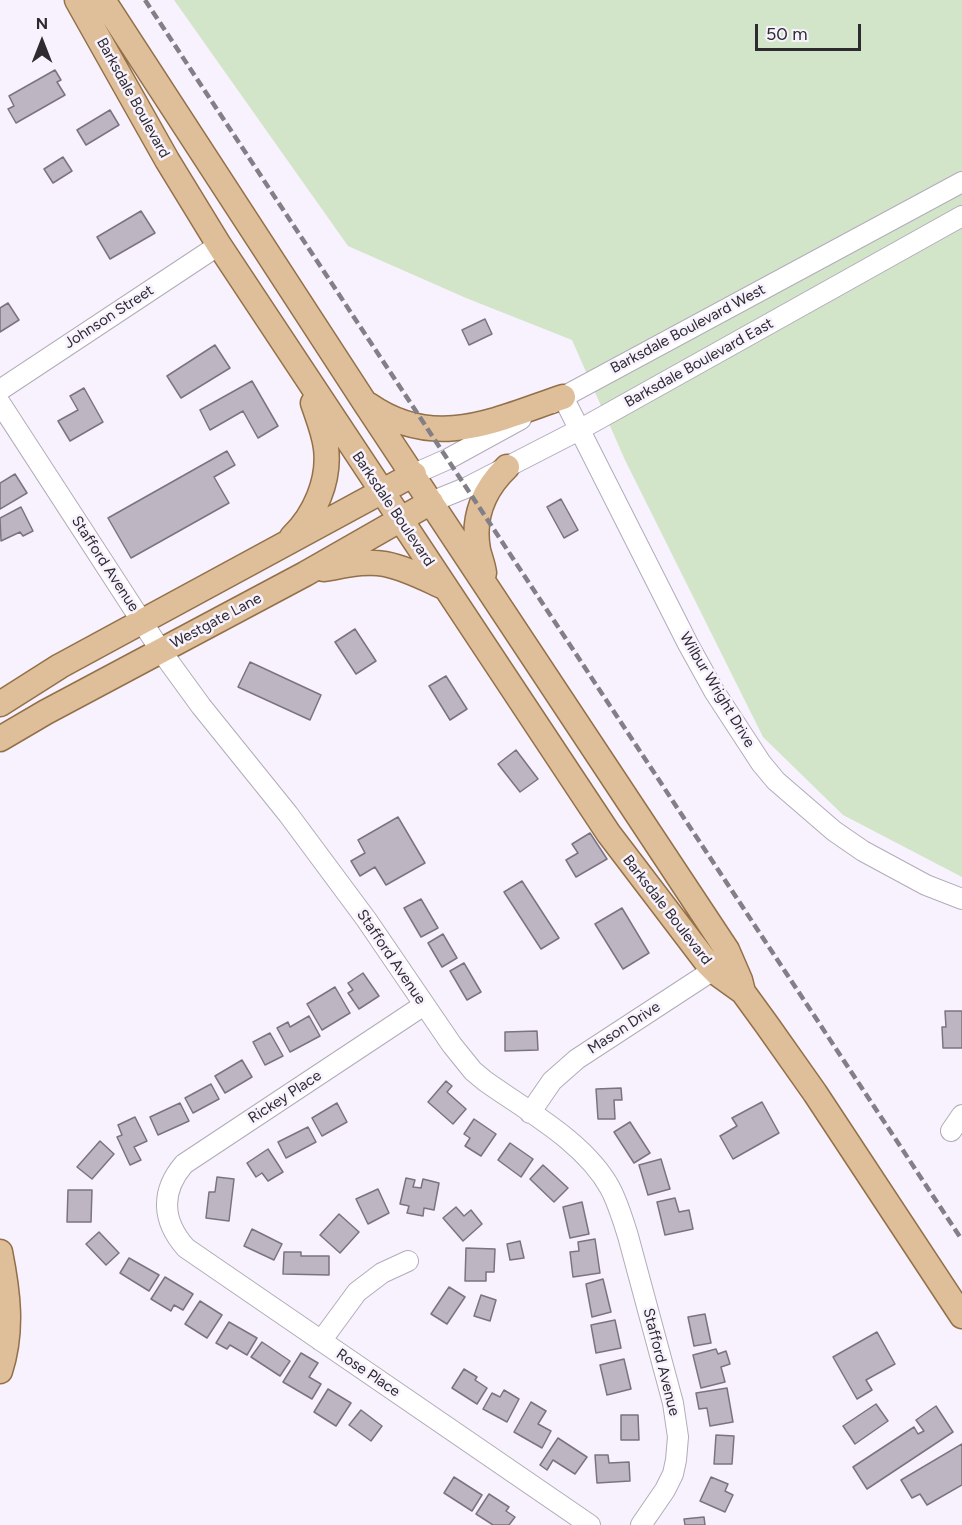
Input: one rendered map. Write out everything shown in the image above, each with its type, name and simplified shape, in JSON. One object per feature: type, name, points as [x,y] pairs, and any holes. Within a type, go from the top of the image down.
[{"type":"main road","name":"Barksdale Boulevard","points":[[77,0],[167,160],[219,245],[566,770],[632,866],[740,980],[743,992],[815,1093],[962,1316]]},
{"type":"main road","name":"Barksdale Boulevard","points":[[103,0],[365,403],[595,750],[723,964]]},
{"type":"main road","points":[[219,245],[250,226]]},
{"type":"main road","points":[[281,547],[308,518],[318,498],[326,471],[326,447],[323,432],[304,375]]},
{"type":"main road","points":[[365,403],[406,424],[447,430],[464,429],[496,420],[563,397]]},
{"type":"main road","points":[[487,587],[478,549],[477,525],[480,507],[490,486],[507,467]]},
{"type":"main road","points":[[0,704],[60,666],[414,474]]},
{"type":"main road","name":"Westgate Lane","points":[[0,739],[46,712],[310,571],[431,502]]},
{"type":"main road","points":[[310,571],[363,563],[384,564],[420,576],[446,588]]},
{"type":"main road","points":[[0,690],[35,674],[60,666]]},
{"type":"main road","points":[[566,770],[595,750]]},
{"type":"main road","points":[[0,1252],[8,1302],[9,1328],[0,1371]]},
{"type":"street","name":"Barksdale Boulevard West","points":[[414,474],[448,459],[962,182]]},
{"type":"street","name":"Barksdale Boulevard East","points":[[431,502],[468,487],[579,430],[962,216]]},
{"type":"street","name":"Johnson Street","points":[[0,390],[219,245]]},
{"type":"street","name":"Wilbur Wright Drive","points":[[563,397],[688,644],[714,691],[761,763],[776,781],[834,831],[863,851],[926,885],[962,899]]},
{"type":"street","name":"Stafford Avenue","points":[[0,403],[161,651],[201,706],[334,875],[452,1045],[473,1071],[577,1147],[610,1188],[628,1236],[672,1397],[678,1437],[673,1474],[641,1525]]},
{"type":"street","name":"Mason Drive","points":[[530,1113],[552,1081],[577,1059],[723,964]]},
{"type":"street","name":"Rickey Place","points":[[167,1206],[167,1194],[171,1184],[184,1164],[424,1005]]},
{"type":"street","name":"Rose Place","points":[[167,1206],[172,1231],[186,1248],[591,1525]]},
{"type":"street","points":[[321,1341],[357,1292],[382,1273],[408,1261]]},
{"type":"green space","points":[[174,0],[962,0],[962,877],[843,815],[763,737],[625,460],[572,340],[466,298],[348,246]]},
{"type":"building","points":[[55,70],[61,80],[57,82],[65,95],[16,123],[8,109],[14,106],[9,96]]},
{"type":"building","points":[[110,110],[119,125],[86,145],[77,130]]},
{"type":"building","points":[[63,157],[72,171],[53,183],[44,169]]},
{"type":"building","points":[[141,211],[155,233],[110,259],[97,237]]},
{"type":"building","points":[[8,303],[19,320],[0,332],[0,308]]},
{"type":"building","points":[[485,319],[492,334],[469,345],[462,330]]},
{"type":"building","points":[[215,345],[230,368],[181,398],[167,376]]},
{"type":"building","points":[[252,381],[278,426],[258,438],[243,411],[210,430],[200,410]]},
{"type":"building","points":[[84,388],[103,422],[70,441],[58,421],[78,410],[70,396]]},
{"type":"building","points":[[227,451],[235,465],[214,477],[229,503],[131,558],[108,518]]},
{"type":"building","points":[[15,474],[27,493],[0,509],[0,483]]},
{"type":"building","points":[[561,499],[578,530],[564,538],[547,507]]},
{"type":"building","points":[[21,507],[33,531],[23,536],[20,532],[1,541],[0,518]]},
{"type":"building","points":[[355,629],[376,661],[356,674],[335,642]]},
{"type":"building","points":[[250,662],[321,695],[310,720],[238,687]]},
{"type":"building","points":[[446,676],[467,709],[450,720],[429,686]]},
{"type":"building","points":[[516,750],[538,779],[520,792],[498,764]]},
{"type":"building","points":[[398,817],[425,863],[386,885],[375,867],[360,876],[351,861],[365,853],[358,840]]},
{"type":"building","points":[[590,833],[607,859],[576,877],[566,860],[578,853],[572,844]]},
{"type":"building","points":[[522,881],[559,938],[541,949],[504,892]]},
{"type":"building","points":[[421,899],[438,928],[421,937],[404,908]]},
{"type":"building","points":[[622,908],[649,953],[623,969],[595,924]]},
{"type":"building","points":[[443,934],[457,958],[442,967],[428,943]]},
{"type":"building","points":[[464,963],[481,992],[467,1000],[450,971]]},
{"type":"building","points":[[363,973],[379,996],[359,1009],[348,993],[353,990],[348,983]]},
{"type":"building","points":[[335,987],[350,1013],[322,1030],[307,1004]]},
{"type":"building","points":[[945,1011],[962,1011],[962,1048],[943,1048],[942,1027],[946,1027]]},
{"type":"building","points":[[309,1016],[320,1036],[290,1052],[277,1028],[288,1022],[290,1027]]},
{"type":"building","points":[[537,1031],[538,1050],[505,1051],[505,1032]]},
{"type":"building","points":[[270,1033],[283,1056],[265,1065],[253,1042]]},
{"type":"building","points":[[242,1060],[252,1077],[225,1093],[215,1076]]},
{"type":"building","points":[[446,1081],[452,1086],[447,1092],[466,1109],[453,1124],[428,1102]]},
{"type":"building","points":[[211,1084],[219,1099],[193,1113],[185,1098]]},
{"type":"building","points":[[621,1088],[622,1100],[614,1100],[615,1119],[598,1119],[596,1089]]},
{"type":"building","points":[[762,1102],[779,1133],[733,1159],[720,1136],[737,1126],[732,1118]]},
{"type":"building","points":[[180,1103],[189,1121],[158,1135],[150,1117]]},
{"type":"building","points":[[337,1103],[347,1122],[322,1136],[312,1118]]},
{"type":"building","points":[[135,1117],[147,1141],[134,1147],[141,1160],[130,1165],[117,1137],[122,1135],[118,1125]]},
{"type":"building","points":[[474,1119],[496,1134],[481,1156],[465,1146],[470,1138],[464,1134]]},
{"type":"building","points":[[630,1122],[650,1153],[634,1163],[614,1132]]},
{"type":"building","points":[[308,1127],[316,1142],[286,1158],[278,1142]]},
{"type":"building","points":[[100,1141],[114,1154],[92,1179],[77,1167]]},
{"type":"building","points":[[510,1143],[533,1159],[521,1177],[498,1160]]},
{"type":"building","points":[[268,1149],[283,1172],[268,1181],[262,1173],[256,1177],[247,1163]]},
{"type":"building","points":[[661,1159],[670,1189],[648,1195],[639,1165]]},
{"type":"building","points":[[543,1165],[568,1188],[554,1202],[530,1179]]},
{"type":"building","points":[[217,1177],[234,1179],[229,1221],[206,1218],[209,1192],[215,1192]]},
{"type":"building","points":[[406,1178],[415,1180],[413,1187],[421,1188],[423,1179],[439,1183],[434,1210],[424,1208],[423,1216],[407,1213],[409,1206],[400,1204]]},
{"type":"building","points":[[378,1189],[389,1213],[368,1224],[356,1199]]},
{"type":"building","points":[[68,1190],[92,1190],[91,1222],[67,1222]]},
{"type":"building","points":[[675,1198],[679,1212],[689,1210],[693,1229],[665,1235],[657,1202]]},
{"type":"building","points":[[582,1202],[589,1234],[570,1238],[563,1207]]},
{"type":"building","points":[[456,1207],[464,1216],[471,1210],[482,1224],[463,1241],[443,1218]]},
{"type":"building","points":[[339,1214],[359,1232],[340,1253],[320,1235]]},
{"type":"building","points":[[252,1229],[282,1244],[274,1260],[244,1246]]},
{"type":"building","points":[[99,1232],[119,1253],[106,1265],[86,1244]]},
{"type":"building","points":[[595,1239],[600,1273],[573,1277],[570,1252],[579,1251],[578,1242]]},
{"type":"building","points":[[520,1241],[524,1258],[510,1260],[507,1244]]},
{"type":"building","points":[[466,1248],[495,1249],[494,1272],[486,1272],[486,1281],[465,1281]]},
{"type":"building","points":[[284,1252],[301,1252],[301,1256],[329,1256],[329,1275],[283,1274]]},
{"type":"building","points":[[129,1258],[159,1275],[149,1291],[120,1273]]},
{"type":"building","points":[[165,1277],[193,1294],[183,1310],[174,1305],[171,1311],[151,1299]]},
{"type":"building","points":[[603,1279],[611,1312],[592,1317],[586,1284]]},
{"type":"building","points":[[449,1287],[465,1297],[447,1324],[431,1314]]},
{"type":"building","points":[[481,1295],[496,1300],[490,1321],[474,1316]]},
{"type":"building","points":[[200,1301],[222,1315],[207,1338],[185,1324]]},
{"type":"building","points":[[705,1314],[711,1343],[694,1346],[688,1317]]},
{"type":"building","points":[[615,1320],[621,1348],[596,1353],[591,1325]]},
{"type":"building","points":[[229,1322],[257,1338],[247,1355],[230,1345],[227,1349],[216,1343]]},
{"type":"building","points":[[877,1332],[895,1364],[866,1380],[872,1390],[857,1399],[833,1357]]},
{"type":"building","points":[[262,1342],[290,1361],[280,1376],[251,1357]]},
{"type":"building","points":[[716,1349],[718,1354],[726,1351],[730,1364],[721,1367],[725,1382],[701,1388],[693,1355]]},
{"type":"building","points":[[301,1353],[318,1363],[309,1377],[321,1384],[312,1399],[283,1382]]},
{"type":"building","points":[[624,1359],[631,1389],[607,1395],[600,1365]]},
{"type":"building","points":[[464,1369],[477,1377],[475,1380],[487,1388],[477,1404],[452,1388]]},
{"type":"building","points":[[727,1388],[733,1422],[710,1426],[707,1408],[699,1409],[696,1393]]},
{"type":"building","points":[[328,1389],[351,1403],[336,1426],[314,1412]]},
{"type":"building","points":[[504,1390],[519,1399],[507,1422],[483,1409],[492,1393],[500,1397]]},
{"type":"building","points":[[531,1402],[546,1411],[538,1424],[551,1431],[542,1448],[514,1432]]},
{"type":"building","points":[[876,1404],[888,1421],[855,1444],[843,1426]]},
{"type":"building","points":[[936,1406],[953,1432],[867,1489],[853,1467],[914,1427],[918,1434],[924,1431],[916,1420]]},
{"type":"building","points":[[361,1410],[382,1426],[371,1441],[349,1425]]},
{"type":"building","points":[[621,1415],[638,1415],[639,1440],[621,1440]]},
{"type":"building","points":[[716,1435],[734,1436],[732,1464],[714,1464]]},
{"type":"building","points":[[558,1438],[587,1457],[575,1474],[553,1460],[547,1470],[540,1465]]},
{"type":"building","points":[[962,1444],[962,1485],[927,1505],[920,1494],[912,1498],[901,1480]]},
{"type":"building","points":[[595,1455],[608,1455],[609,1463],[629,1462],[630,1481],[597,1483]]},
{"type":"building","points":[[454,1477],[482,1495],[472,1511],[444,1493]]},
{"type":"building","points":[[711,1477],[728,1484],[725,1491],[733,1495],[725,1512],[700,1501]]},
{"type":"building","points":[[489,1494],[509,1507],[506,1511],[515,1517],[509,1525],[493,1525],[476,1514]]},
{"type":"building","points":[[704,1517],[705,1525],[685,1525],[684,1519]]},
{"type":"railway","points":[[145,0],[962,1240]]}]
